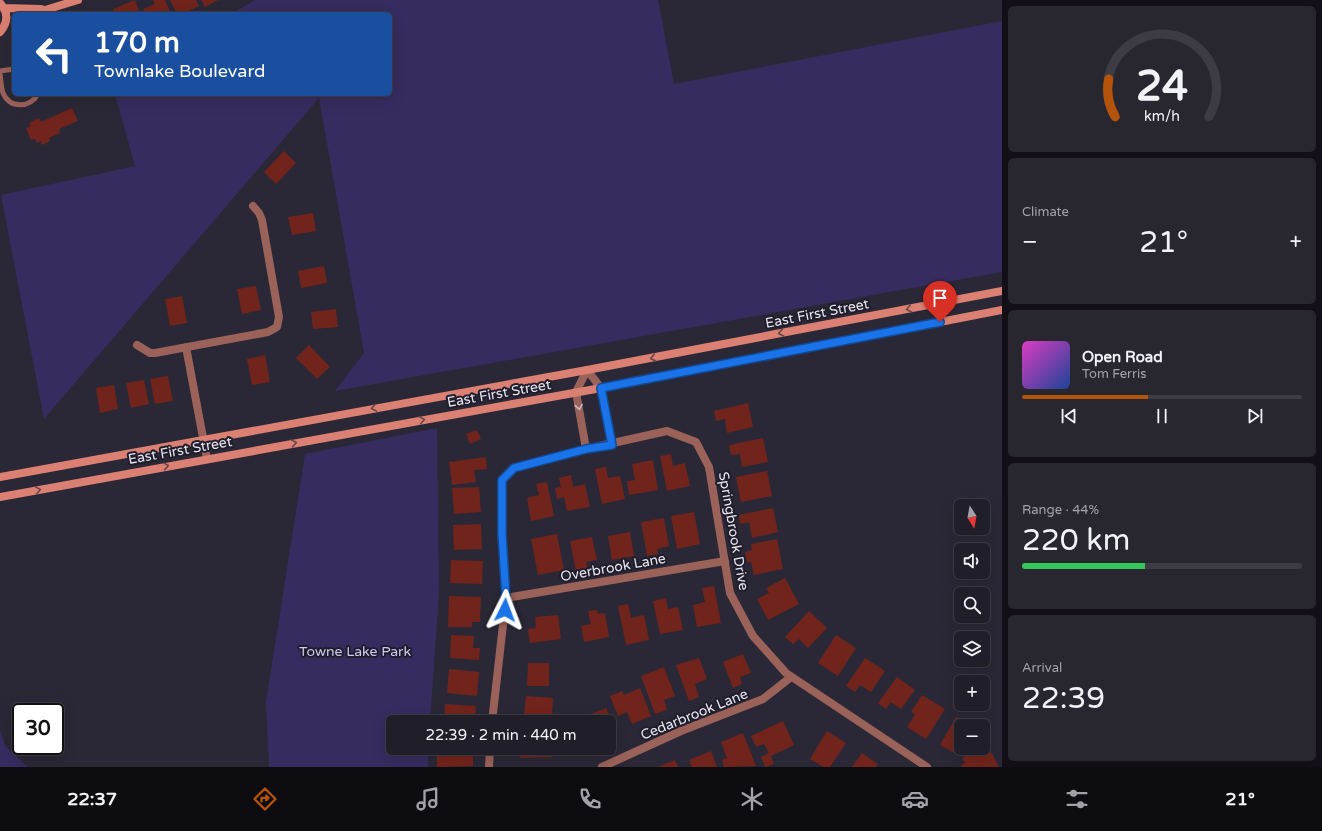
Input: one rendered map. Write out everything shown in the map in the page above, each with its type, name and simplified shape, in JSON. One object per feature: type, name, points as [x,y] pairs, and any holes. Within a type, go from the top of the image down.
[{"type":"main road","points":[[38,12],[78,0]]},
{"type":"main road","points":[[0,32],[10,22],[2,5],[46,9]]},
{"type":"main road","name":"East First Street","points":[[0,477],[587,370],[1002,291]]},
{"type":"main road","name":"East First Street","points":[[0,497],[208,458],[601,388],[1002,310]]},
{"type":"street","points":[[136,345],[145,351],[155,353],[268,332],[277,327],[279,317],[262,220],[259,213],[253,206]]},
{"type":"street","points":[[186,347],[208,458]]},
{"type":"street","points":[[586,449],[576,392],[587,370],[601,388],[612,445]]},
{"type":"street","name":"Springbrook Drive","points":[[493,715],[506,598],[502,534],[502,480],[514,468],[586,449],[612,445],[667,431],[696,442],[709,467],[730,593],[753,636],[786,674],[927,767]]},
{"type":"street","name":"Overbrook Lane","points":[[506,598],[725,561]]},
{"type":"street","name":"Cedarbrook Lane","points":[[602,767],[681,731],[763,700],[791,677]]},
{"type":"street","points":[[490,755],[490,767]]},
{"type":"lane","points":[[12,70],[0,73],[4,94],[11,103],[24,106],[34,101],[37,96]]},
{"type":"green space","points":[[255,0],[658,0],[674,84],[1002,21],[1002,272],[335,391],[364,353],[319,98],[44,419],[1,195],[135,166],[116,96],[392,96],[392,12],[234,12]]},
{"type":"green space","name":"Towne Lake Park","points":[[437,428],[439,593],[430,715],[386,715],[386,755],[428,755],[428,767],[269,767],[266,702],[305,454]]},
{"type":"green space","points":[[0,729],[5,746],[12,752],[12,755],[15,755],[28,767],[0,767]]},
{"type":"building","points":[[135,0],[139,12],[114,12],[113,9]]},
{"type":"building","points":[[153,0],[165,0],[170,12],[144,12],[143,9],[155,4]]},
{"type":"building","points":[[170,0],[196,0],[199,6],[188,12],[176,12]]},
{"type":"building","points":[[201,0],[218,0],[205,7]]},
{"type":"building","points":[[72,108],[78,121],[59,129],[60,133],[49,138],[50,141],[42,145],[41,141],[37,143],[35,139],[31,140],[26,128],[31,126],[29,123],[39,118],[41,122]]},
{"type":"building","points":[[284,151],[296,163],[276,184],[264,172]]},
{"type":"building","points":[[313,213],[316,231],[292,235],[288,217]]},
{"type":"building","points":[[324,266],[327,283],[301,288],[298,271]]},
{"type":"building","points":[[256,286],[261,310],[242,314],[237,289]]},
{"type":"building","points":[[182,296],[187,323],[170,326],[165,299]]},
{"type":"building","points":[[336,309],[338,327],[313,329],[311,312]]},
{"type":"building","points":[[309,345],[330,367],[317,379],[296,358]]},
{"type":"building","points":[[265,355],[270,382],[252,385],[247,359]]},
{"type":"building","points":[[168,376],[173,401],[155,404],[150,379]]},
{"type":"building","points":[[144,380],[149,404],[131,408],[126,383]]},
{"type":"building","points":[[114,385],[118,409],[100,413],[96,388]]},
{"type":"building","points":[[748,403],[753,427],[727,433],[725,419],[716,421],[714,411]]},
{"type":"building","points":[[477,430],[481,439],[470,444],[466,434]]},
{"type":"building","points":[[763,438],[768,462],[742,467],[740,454],[731,455],[729,445]]},
{"type":"building","points":[[671,454],[673,466],[685,463],[690,486],[667,491],[660,456]]},
{"type":"building","points":[[486,457],[487,469],[474,470],[476,482],[452,485],[449,462]]},
{"type":"building","points":[[653,460],[658,490],[629,495],[627,481],[635,480],[632,464]]},
{"type":"building","points":[[606,467],[608,478],[620,476],[625,499],[602,504],[595,469]]},
{"type":"building","points":[[767,471],[772,496],[741,502],[736,477]]},
{"type":"building","points":[[571,475],[573,487],[585,484],[590,507],[567,511],[564,497],[557,499],[555,488],[561,487],[559,478]]},
{"type":"building","points":[[547,482],[554,516],[531,521],[527,498],[539,495],[536,484]]},
{"type":"building","points":[[479,487],[481,512],[454,514],[452,488]]},
{"type":"building","points":[[773,508],[778,532],[752,538],[749,522],[740,524],[739,515]]},
{"type":"building","points":[[694,512],[700,544],[677,549],[671,516]]},
{"type":"building","points":[[664,518],[669,546],[657,549],[658,554],[647,556],[641,522]]},
{"type":"building","points":[[481,524],[482,549],[454,550],[453,525]]},
{"type":"building","points":[[630,532],[634,556],[612,560],[608,536]]},
{"type":"building","points":[[557,534],[564,570],[538,575],[531,539]]},
{"type":"building","points":[[592,537],[597,560],[586,562],[588,570],[576,572],[570,541]]},
{"type":"building","points":[[777,539],[783,569],[754,575],[751,562],[747,562],[745,552],[752,550],[751,544]]},
{"type":"building","points":[[451,560],[483,561],[482,584],[450,583]]},
{"type":"building","points":[[785,578],[799,604],[768,620],[757,599],[769,593],[766,588]]},
{"type":"building","points":[[714,586],[721,623],[697,627],[693,605],[705,602],[702,588]]},
{"type":"building","points":[[449,596],[481,597],[480,622],[472,622],[472,627],[448,627]]},
{"type":"building","points":[[666,598],[668,609],[678,607],[683,630],[660,634],[653,601]]},
{"type":"building","points":[[628,604],[631,618],[644,615],[649,640],[626,645],[618,606]]},
{"type":"building","points":[[597,610],[598,614],[605,613],[609,637],[584,642],[581,626],[591,624],[588,611]]},
{"type":"building","points":[[809,611],[827,628],[808,648],[799,639],[793,644],[785,637]]},
{"type":"building","points":[[558,615],[561,639],[530,643],[528,629],[536,628],[535,617]]},
{"type":"building","points":[[451,635],[474,636],[473,648],[480,648],[479,660],[450,658]]},
{"type":"building","points":[[836,635],[856,648],[838,676],[818,663]]},
{"type":"building","points":[[743,654],[751,673],[740,677],[742,684],[733,688],[723,662]]},
{"type":"building","points":[[699,658],[707,679],[695,684],[699,697],[689,701],[676,665]]},
{"type":"building","points":[[865,658],[885,671],[871,692],[860,685],[855,692],[846,686]]},
{"type":"building","points":[[528,663],[549,663],[549,686],[527,686]]},
{"type":"building","points":[[664,667],[675,696],[664,700],[667,710],[655,714],[641,676]]},
{"type":"building","points":[[449,669],[479,672],[477,696],[447,693]]},
{"type":"building","points":[[897,677],[915,690],[901,709],[891,702],[886,709],[878,703]]},
{"type":"building","points":[[640,688],[651,716],[632,724],[627,712],[618,716],[610,696],[622,691],[624,695]]},
{"type":"building","points":[[922,695],[945,709],[926,739],[907,727],[915,715],[911,712]]},
{"type":"building","points":[[526,696],[553,698],[552,715],[524,714]]},
{"type":"building","points":[[445,704],[476,706],[475,715],[444,715]]},
{"type":"building","points":[[606,708],[609,715],[589,715]]},
{"type":"building","points":[[954,720],[954,753],[940,745]]},
{"type":"building","points":[[783,721],[794,745],[771,756],[774,764],[765,767],[761,757],[769,753],[764,744],[756,747],[751,736]]},
{"type":"building","points":[[827,731],[846,743],[830,767],[823,767],[810,759]]},
{"type":"building","points":[[743,733],[756,766],[724,767],[722,760],[727,758],[721,742]]},
{"type":"building","points":[[990,750],[999,767],[962,767],[961,765],[965,763],[962,758],[967,755],[990,755]]},
{"type":"building","points":[[711,751],[717,767],[692,767],[689,760]]},
{"type":"building","points":[[862,753],[878,764],[876,767],[852,767]]},
{"type":"building","points":[[437,755],[473,755],[473,766],[437,767]]},
{"type":"building","points":[[520,755],[552,755],[552,757],[520,758]]},
{"type":"building","points":[[675,760],[678,767],[658,767]]},
{"type":"route","points":[[505,610],[506,598],[502,534],[502,480],[514,468],[586,449],[612,445],[601,388],[940,322]]}]
